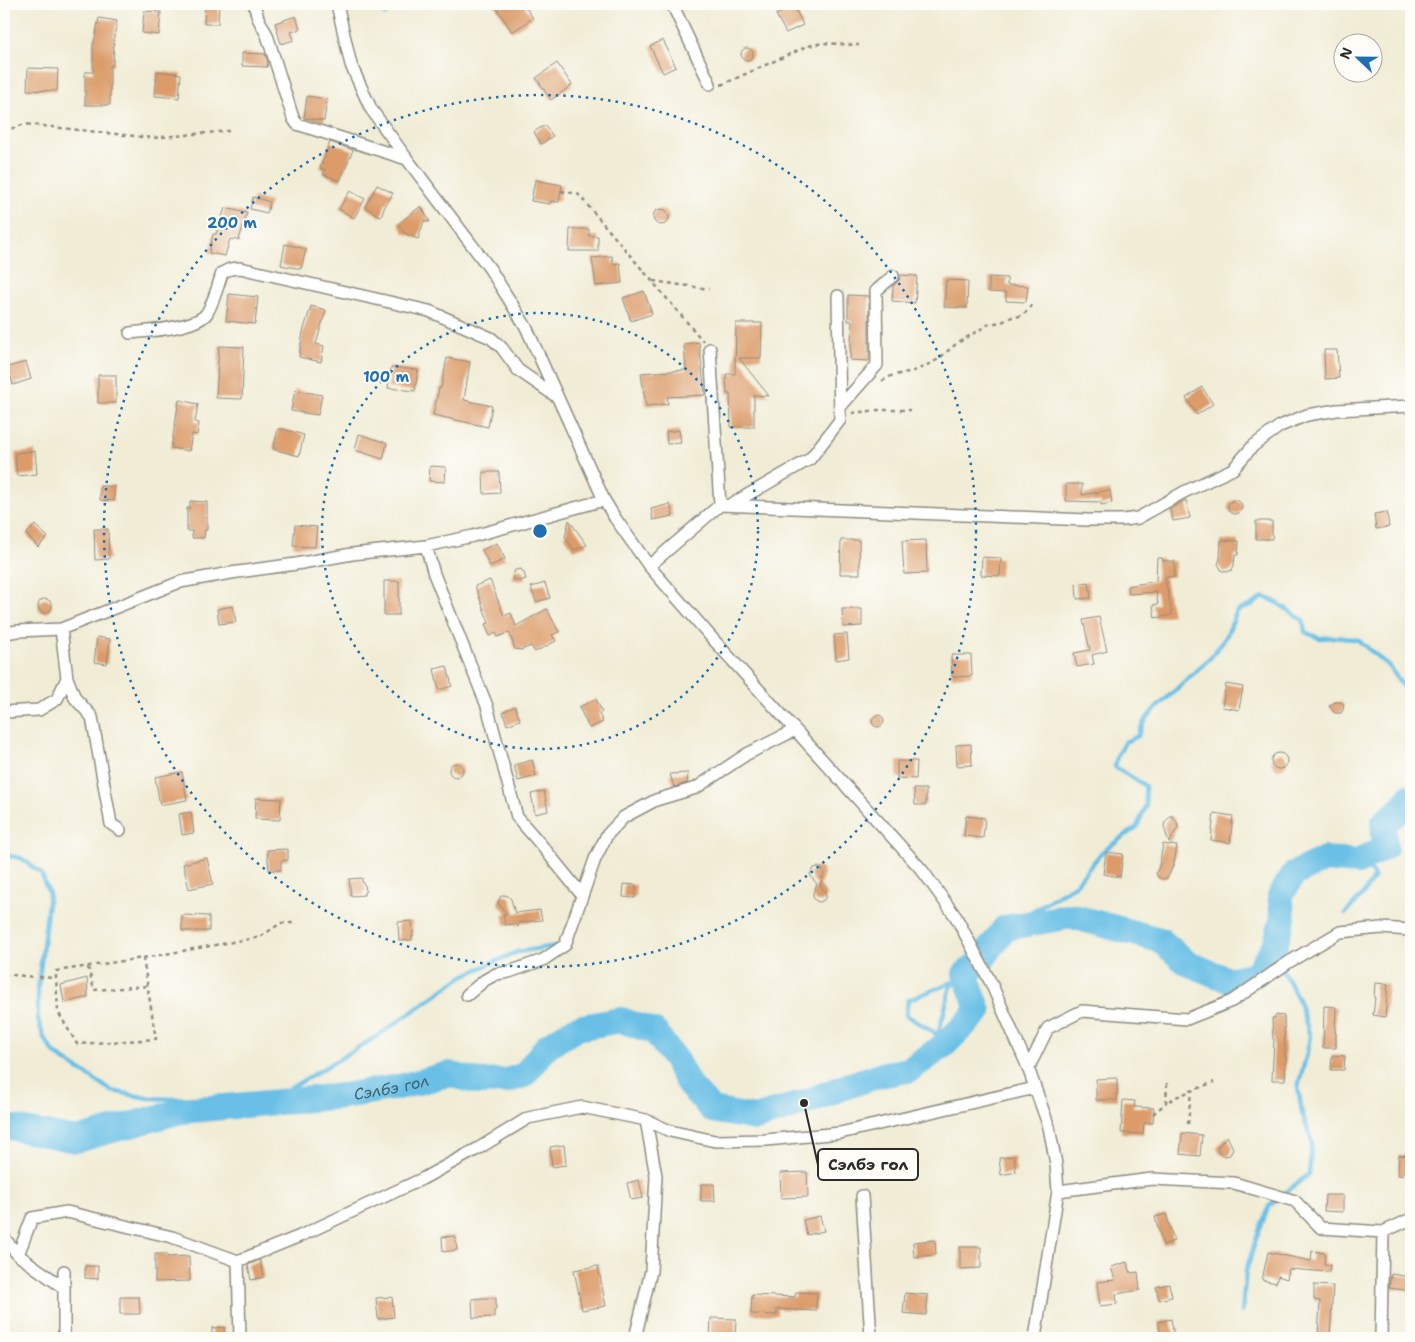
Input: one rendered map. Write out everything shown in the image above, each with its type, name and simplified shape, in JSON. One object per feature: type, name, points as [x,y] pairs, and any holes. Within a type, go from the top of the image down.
[{"type":"street","points":[[254,4],[258,18],[267,35],[296,124],[407,159]]},
{"type":"street","points":[[337,4],[351,65],[371,109],[490,268],[526,327],[604,500],[615,518],[649,566],[922,870],[956,917],[991,983],[1035,1088],[1049,1127],[1056,1164],[1058,1191],[1035,1338]]},
{"type":"street","points":[[672,4],[710,84]]},
{"type":"street","points":[[130,333],[183,326],[206,315],[222,273],[230,269],[240,268],[429,311],[491,338],[502,348],[518,370],[558,398]]},
{"type":"street","points":[[840,411],[877,365],[876,291],[893,276]]},
{"type":"street","points":[[649,566],[725,505],[810,459],[840,420],[838,296]]},
{"type":"street","points":[[710,350],[725,505]]},
{"type":"street","points":[[725,505],[1086,520],[1138,518],[1184,492],[1232,469],[1253,446],[1280,426],[1306,415],[1337,410],[1411,406]]},
{"type":"street","points":[[4,633],[61,629],[180,582],[231,572],[296,564],[352,554],[426,546],[473,536],[604,500]]},
{"type":"street","points":[[426,546],[434,574],[487,706],[517,817],[582,895]]},
{"type":"street","points":[[61,629],[68,678],[75,698],[92,717],[111,824],[120,830]]},
{"type":"street","points":[[4,712],[39,710],[57,699],[68,678]]},
{"type":"street","points":[[467,995],[496,974],[509,972],[543,960],[565,946],[595,859],[607,835],[624,817],[656,800],[696,788],[747,754],[796,730]]},
{"type":"street","points":[[1028,1069],[1048,1028],[1082,1011],[1187,1019],[1232,1001],[1289,962],[1340,932],[1381,928],[1411,930]]},
{"type":"street","points":[[18,1255],[32,1218],[67,1212],[172,1237],[238,1261],[300,1236],[422,1178],[479,1148],[528,1118],[582,1107],[646,1120],[670,1131],[715,1141],[766,1140],[840,1133],[1035,1088]]},
{"type":"street","points":[[635,1338],[651,1271],[656,1176],[646,1120]]},
{"type":"street","points":[[1058,1191],[1152,1179],[1234,1183],[1295,1201],[1321,1228],[1383,1232],[1411,1219]]},
{"type":"street","points":[[862,1196],[871,1338]]},
{"type":"street","points":[[1381,1338],[1383,1232]]},
{"type":"street","points":[[4,1238],[18,1255],[64,1288]]},
{"type":"street","points":[[238,1261],[240,1338]]},
{"type":"street","points":[[64,1272],[64,1338]]},
{"type":"path","points":[[710,84],[717,87],[808,46],[823,43],[859,45]]},
{"type":"path","points":[[4,131],[25,124],[152,138],[229,131]]},
{"type":"path","points":[[561,191],[578,194],[710,350]]},
{"type":"path","points":[[652,280],[708,289]]},
{"type":"path","points":[[882,380],[917,370],[937,360],[956,344],[989,324],[1022,316],[1031,305]]},
{"type":"path","points":[[840,411],[910,410]]},
{"type":"path","points":[[143,958],[156,1039],[77,1044],[58,1012],[56,971],[260,937],[281,922],[297,923]]},
{"type":"path","points":[[88,966],[94,990],[148,986]]},
{"type":"path","points":[[4,974],[35,977]]},
{"type":"path","points":[[39,978],[56,978]]},
{"type":"path","points":[[1153,1114],[1176,1097],[1214,1082]]},
{"type":"path","points":[[1166,1103],[1167,1083]]},
{"type":"path","points":[[1188,1124],[1191,1091]]},
{"type":"building","points":[[205,4],[219,4],[218,24],[204,24]]},
{"type":"building","points":[[494,4],[523,4],[533,18],[512,32]]},
{"type":"building","points":[[794,6],[803,25],[786,33],[776,15]]},
{"type":"building","points":[[144,11],[161,12],[159,35],[142,33]]},
{"type":"building","points":[[296,16],[300,29],[291,32],[294,40],[281,44],[275,23]]},
{"type":"building","points":[[99,18],[117,21],[114,36],[113,66],[110,66],[110,105],[85,105],[85,72],[93,72],[93,43]]},
{"type":"building","points":[[663,40],[676,67],[663,73],[650,46]]},
{"type":"building","points":[[745,48],[749,48],[753,54],[749,60],[745,60],[741,56],[741,52]]},
{"type":"building","points":[[242,53],[265,54],[268,62],[267,67],[242,66]]},
{"type":"building","points":[[557,63],[572,85],[551,100],[536,78]]},
{"type":"building","points":[[28,68],[58,69],[57,91],[27,90]]},
{"type":"building","points":[[157,71],[181,74],[179,98],[155,96]]},
{"type":"building","points":[[307,96],[327,99],[324,121],[304,118]]},
{"type":"building","points":[[545,125],[553,136],[541,144],[534,132]]},
{"type":"building","points":[[330,142],[353,150],[340,181],[323,174],[325,170],[320,168]]},
{"type":"building","points":[[535,180],[562,185],[559,202],[551,201],[550,204],[531,201]]},
{"type":"building","points":[[377,185],[393,193],[381,217],[365,207]]},
{"type":"building","points":[[350,191],[365,199],[354,218],[339,209]]},
{"type":"building","points":[[253,197],[270,202],[267,213],[250,209]]},
{"type":"building","points":[[421,206],[430,222],[424,221],[418,239],[404,233],[398,224]]},
{"type":"building","points":[[225,208],[247,213],[239,240],[230,239],[225,256],[209,253],[213,234],[216,234]]},
{"type":"building","points":[[661,209],[669,217],[661,225],[653,217]]},
{"type":"building","points":[[570,229],[589,229],[589,236],[598,236],[598,251],[569,251]]},
{"type":"building","points":[[285,244],[306,249],[301,269],[281,265]]},
{"type":"building","points":[[612,256],[613,264],[620,263],[622,283],[596,286],[592,258]]},
{"type":"building","points":[[900,275],[917,276],[915,303],[892,301],[893,286],[900,279]]},
{"type":"building","points":[[989,277],[1007,278],[1007,285],[1028,286],[1026,302],[1006,301],[1006,293],[989,292]]},
{"type":"building","points":[[946,280],[968,281],[967,308],[944,307]]},
{"type":"building","points":[[644,291],[652,314],[631,321],[623,298]]},
{"type":"building","points":[[229,294],[258,297],[255,324],[226,321]]},
{"type":"building","points":[[848,295],[869,296],[869,361],[850,360],[852,321],[848,321]]},
{"type":"building","points":[[311,306],[326,310],[316,344],[324,346],[321,362],[299,357],[303,332]]},
{"type":"building","points":[[736,323],[762,323],[761,358],[739,358],[769,396],[754,395],[754,427],[731,427],[730,394],[727,394],[726,374],[735,374]]},
{"type":"building","points":[[699,342],[705,395],[667,397],[668,404],[646,406],[641,373],[686,370],[684,344]]},
{"type":"building","points":[[219,346],[244,347],[242,399],[216,398]]},
{"type":"building","points":[[1324,350],[1337,350],[1339,378],[1325,379]]},
{"type":"building","points":[[447,358],[470,362],[464,400],[492,406],[488,427],[433,415]]},
{"type":"building","points":[[26,362],[31,379],[13,385],[8,367]]},
{"type":"building","points":[[391,367],[418,370],[415,391],[388,388]]},
{"type":"building","points":[[98,375],[116,375],[116,403],[98,403]]},
{"type":"building","points":[[1202,387],[1213,404],[1197,415],[1186,398]]},
{"type":"building","points":[[295,390],[322,395],[318,415],[291,411]]},
{"type":"building","points":[[179,400],[198,404],[195,422],[199,423],[197,435],[192,434],[189,451],[171,448]]},
{"type":"building","points":[[278,429],[304,435],[299,456],[273,449]]},
{"type":"building","points":[[679,430],[681,443],[667,444],[666,432]]},
{"type":"building","points":[[359,434],[387,443],[383,459],[355,450]]},
{"type":"building","points":[[35,451],[37,474],[17,476],[15,453]]},
{"type":"building","points":[[430,466],[446,467],[445,482],[429,481]]},
{"type":"building","points":[[483,472],[499,472],[500,493],[484,494]]},
{"type":"building","points":[[1066,484],[1082,484],[1082,495],[1110,490],[1112,503],[1101,505],[1101,502],[1066,501]]},
{"type":"building","points":[[100,486],[114,486],[114,501],[100,500]]},
{"type":"building","points":[[1186,500],[1190,518],[1173,521],[1170,509]]},
{"type":"building","points":[[1235,500],[1240,502],[1242,507],[1240,512],[1235,514],[1230,512],[1228,507],[1230,502]]},
{"type":"building","points":[[190,501],[207,502],[207,530],[205,530],[204,538],[192,538],[192,531],[187,531],[187,508],[190,508]]},
{"type":"building","points":[[670,504],[673,516],[653,520],[651,509]]},
{"type":"building","points":[[1387,512],[1389,527],[1376,529],[1374,514]]},
{"type":"building","points":[[569,520],[587,545],[574,550],[565,537]]},
{"type":"building","points":[[1256,521],[1272,521],[1272,539],[1256,539]]},
{"type":"building","points":[[35,525],[48,537],[38,547],[26,534]]},
{"type":"building","points":[[295,525],[317,527],[315,547],[293,546]]},
{"type":"building","points":[[94,529],[108,529],[109,559],[95,560]]},
{"type":"building","points":[[841,540],[859,540],[860,574],[840,574]]},
{"type":"building","points":[[926,540],[927,573],[904,574],[902,541]]},
{"type":"building","points":[[1221,540],[1239,541],[1238,555],[1235,555],[1232,570],[1227,572],[1222,571],[1218,564]]},
{"type":"building","points":[[497,543],[505,559],[490,566],[482,550]]},
{"type":"building","points":[[982,557],[1001,558],[1000,576],[981,575]]},
{"type":"building","points":[[1157,558],[1162,558],[1163,561],[1175,561],[1174,577],[1165,577],[1172,615],[1155,618],[1153,605],[1158,604],[1156,592],[1129,594],[1128,586],[1156,581]]},
{"type":"building","points":[[521,569],[526,579],[519,581],[512,579],[515,570]]},
{"type":"building","points":[[490,580],[504,616],[511,613],[516,626],[547,609],[559,632],[552,635],[556,641],[535,652],[531,646],[521,650],[515,649],[509,632],[498,637],[496,633],[490,636],[485,624],[489,623],[475,586]]},
{"type":"building","points":[[384,581],[399,581],[399,615],[384,615]]},
{"type":"building","points":[[1089,582],[1091,598],[1077,599],[1076,584]]},
{"type":"building","points":[[545,583],[550,598],[536,602],[531,587]]},
{"type":"building","points":[[45,599],[50,601],[52,606],[50,611],[45,613],[40,611],[38,606],[40,601]]},
{"type":"building","points":[[233,606],[236,622],[219,624],[217,609]]},
{"type":"building","points":[[842,609],[862,609],[862,626],[843,627]]},
{"type":"building","points":[[1099,617],[1107,651],[1092,655],[1094,664],[1077,667],[1074,653],[1090,650],[1083,620]]},
{"type":"building","points":[[847,634],[849,658],[836,660],[834,635]]},
{"type":"building","points":[[97,637],[110,639],[107,664],[94,662]]},
{"type":"building","points":[[951,655],[971,655],[972,676],[952,677]]},
{"type":"building","points":[[447,666],[452,686],[439,690],[434,669]]},
{"type":"building","points":[[1226,684],[1243,687],[1239,710],[1222,707]]},
{"type":"building","points":[[596,699],[602,712],[599,714],[603,722],[589,728],[579,707]]},
{"type":"building","points":[[1335,702],[1341,702],[1344,705],[1341,713],[1335,713],[1329,706]]},
{"type":"building","points":[[515,706],[520,720],[507,725],[503,712]]},
{"type":"building","points":[[880,715],[883,716],[883,726],[876,727],[873,726],[872,719],[873,716]]},
{"type":"building","points":[[971,744],[972,765],[957,766],[956,745]]},
{"type":"building","points":[[1279,753],[1285,755],[1287,761],[1285,767],[1279,769],[1273,767],[1271,761],[1273,755]]},
{"type":"building","points":[[532,760],[536,776],[518,781],[514,765]]},
{"type":"building","points":[[897,761],[917,761],[916,779],[897,778]]},
{"type":"building","points":[[456,763],[461,765],[463,770],[461,775],[456,777],[451,775],[449,770],[451,765]]},
{"type":"building","points":[[182,772],[187,800],[160,805],[155,777]]},
{"type":"building","points":[[688,773],[687,783],[674,787],[670,774]]},
{"type":"building","points":[[914,789],[926,789],[926,805],[915,805]]},
{"type":"building","points":[[544,791],[548,811],[535,814],[531,794]]},
{"type":"building","points":[[256,798],[281,799],[280,820],[255,819]]},
{"type":"building","points":[[191,812],[194,833],[182,835],[179,814]]},
{"type":"building","points":[[1214,813],[1233,816],[1230,843],[1211,840]]},
{"type":"building","points":[[1171,815],[1177,822],[1178,827],[1169,843],[1164,827],[1165,822]]},
{"type":"building","points":[[966,816],[985,818],[983,838],[964,836]]},
{"type":"building","points":[[1163,844],[1177,846],[1174,863],[1169,875],[1167,878],[1162,879],[1156,873],[1159,867]]},
{"type":"building","points":[[288,849],[288,860],[281,861],[281,870],[269,870],[267,850]]},
{"type":"building","points":[[1106,852],[1123,854],[1120,877],[1103,874]]},
{"type":"building","points":[[207,858],[213,884],[189,889],[183,864]]},
{"type":"building","points":[[818,867],[824,873],[820,885],[826,896],[820,902],[816,901],[813,897],[817,884],[810,874],[814,868]]},
{"type":"building","points":[[362,878],[366,891],[364,895],[351,896],[349,879]]},
{"type":"building","points":[[624,884],[636,885],[635,898],[623,897]]},
{"type":"building","points":[[504,895],[511,899],[515,913],[540,910],[542,920],[518,923],[518,927],[516,924],[505,925],[503,914],[507,914],[498,903],[500,897]]},
{"type":"building","points":[[182,915],[209,916],[209,931],[182,931]]},
{"type":"building","points":[[412,921],[412,940],[399,941],[398,922]]},
{"type":"building","points":[[87,978],[88,997],[64,1003],[61,985]]},
{"type":"building","points":[[1375,983],[1388,984],[1385,1017],[1373,1015]]},
{"type":"building","points":[[1324,1006],[1336,1007],[1336,1048],[1323,1048]]},
{"type":"building","points":[[1275,1015],[1284,1016],[1285,1080],[1272,1080],[1274,1039],[1272,1018],[1275,1018]]},
{"type":"building","points":[[1332,1055],[1345,1056],[1344,1070],[1331,1070]]},
{"type":"building","points":[[1117,1078],[1117,1100],[1096,1100],[1096,1079]]},
{"type":"building","points":[[1123,1100],[1135,1101],[1134,1107],[1154,1108],[1153,1123],[1144,1123],[1143,1134],[1121,1133]]},
{"type":"building","points":[[1182,1133],[1202,1135],[1200,1156],[1180,1154]]},
{"type":"building","points":[[1227,1136],[1233,1148],[1230,1155],[1225,1156],[1220,1154],[1217,1148]]},
{"type":"building","points":[[564,1145],[566,1165],[552,1167],[550,1147]]},
{"type":"building","points":[[1399,1155],[1411,1156],[1411,1176],[1398,1175]]},
{"type":"building","points":[[1014,1156],[1016,1172],[1001,1175],[999,1158]]},
{"type":"building","points":[[807,1172],[808,1197],[781,1198],[780,1173]]},
{"type":"building","points":[[639,1180],[643,1198],[631,1200],[627,1183]]},
{"type":"building","points":[[701,1184],[714,1184],[715,1201],[701,1201]]},
{"type":"building","points":[[1325,1195],[1343,1195],[1343,1212],[1324,1211]]},
{"type":"building","points":[[1166,1214],[1174,1241],[1163,1245],[1155,1217]]},
{"type":"building","points":[[820,1216],[824,1231],[807,1235],[803,1220]]},
{"type":"building","points":[[455,1236],[457,1250],[443,1252],[442,1237]]},
{"type":"building","points":[[935,1240],[936,1255],[914,1257],[913,1242]]},
{"type":"building","points":[[960,1247],[981,1247],[981,1268],[960,1269]]},
{"type":"building","points":[[1312,1251],[1325,1253],[1324,1264],[1330,1265],[1329,1272],[1289,1269],[1287,1279],[1278,1276],[1276,1283],[1262,1280],[1268,1252],[1311,1261]]},
{"type":"building","points":[[155,1254],[167,1254],[167,1257],[189,1256],[190,1281],[155,1282]]},
{"type":"building","points":[[260,1260],[264,1277],[251,1280],[248,1265]]},
{"type":"building","points":[[1127,1262],[1131,1273],[1138,1272],[1140,1290],[1116,1294],[1117,1304],[1100,1306],[1097,1282],[1115,1280],[1111,1267]]},
{"type":"building","points":[[85,1266],[98,1266],[98,1279],[85,1278]]},
{"type":"building","points":[[598,1266],[606,1306],[582,1310],[574,1270]]},
{"type":"building","points":[[1391,1274],[1411,1277],[1411,1291],[1389,1288]]},
{"type":"building","points":[[1169,1284],[1172,1297],[1159,1300],[1156,1287]]},
{"type":"building","points":[[1314,1285],[1333,1286],[1330,1337],[1318,1336],[1320,1301],[1314,1300]]},
{"type":"building","points":[[796,1292],[817,1293],[816,1311],[777,1309],[777,1315],[751,1314],[752,1295],[795,1297]]},
{"type":"building","points":[[905,1293],[928,1295],[926,1315],[903,1313]]},
{"type":"building","points":[[120,1297],[139,1297],[140,1314],[120,1314]]},
{"type":"building","points":[[392,1297],[394,1317],[378,1319],[376,1298]]},
{"type":"building","points":[[496,1298],[494,1317],[473,1318],[472,1299]]},
{"type":"building","points":[[711,1318],[736,1319],[735,1338],[710,1338]]},
{"type":"building","points":[[1171,1319],[1174,1335],[1162,1338],[1158,1322]]},
{"type":"building","points":[[224,1327],[225,1338],[212,1338],[212,1328]]},
{"type":"waterway","points":[[383,4],[385,14]]},
{"type":"waterway","points":[[1005,928],[1075,885],[1103,851],[1137,827],[1146,805],[1145,786],[1115,767],[1117,757],[1125,742],[1138,736],[1144,722],[1152,712],[1211,657],[1226,637],[1237,611],[1264,597],[1276,602],[1303,620],[1305,632],[1319,638],[1341,637],[1358,640],[1390,667],[1411,699]]},
{"type":"waterway","name":"Сэлбэ гол","points":[[4,1126],[76,1140],[181,1111],[343,1096],[403,1086],[449,1074],[479,1082],[506,1081],[524,1075],[547,1046],[577,1028],[621,1020],[655,1032],[676,1061],[689,1085],[712,1110],[755,1118],[804,1103],[880,1075],[909,1070],[943,1046],[979,1011],[965,974],[981,961],[1005,928],[1071,916],[1160,940],[1187,963],[1228,980],[1256,974],[1275,945],[1283,918],[1280,896],[1294,874],[1325,859],[1358,862],[1385,847],[1383,824],[1403,807],[1411,796]]},
{"type":"waterway","points":[[4,855],[21,858],[41,873],[49,894],[38,988],[38,1019],[44,1038],[55,1054],[112,1091],[148,1098],[220,1097],[266,1103],[376,1037],[463,976],[517,952],[555,946]]},
{"type":"waterway","points":[[1346,913],[1364,893],[1374,877],[1364,859]]},
{"type":"waterway","points":[[1242,1312],[1246,1271],[1269,1206],[1309,1174],[1312,1142],[1302,1113],[1298,1087],[1310,1036],[1299,1001],[1281,968],[1275,945]]},
{"type":"waterway","points":[[933,1053],[951,986],[965,974]]},
{"type":"waterway","points":[[938,1035],[906,1015],[908,1000],[958,980]]},
{"type":"place","name":"Сэлбэ гол","points":[[804,1103]]}]
